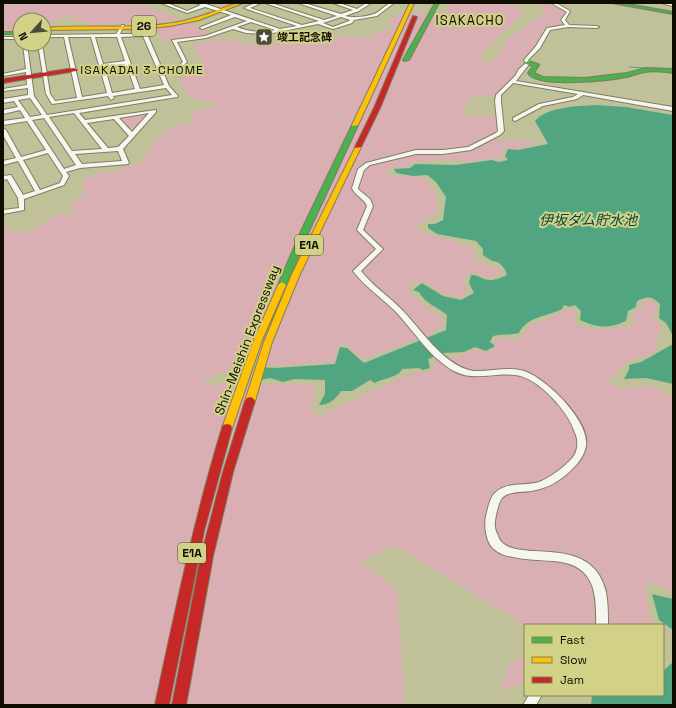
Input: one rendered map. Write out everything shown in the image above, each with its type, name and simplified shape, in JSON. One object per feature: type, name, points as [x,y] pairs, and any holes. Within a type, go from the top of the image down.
[{"type":"main road","name":"26","points":[[52,28],[178,24],[241,3]]},
{"type":"main road","points":[[394,41],[405,3]]},
{"type":"main road","name":"Shin-Meishin Expressway","points":[[162,705],[192,554],[212,475],[234,404],[258,340],[306,229],[412,3]]},
{"type":"main road","name":"Shin-Meishin Expressway","points":[[179,705],[207,556],[228,472],[268,342],[296,274],[316,231],[377,108],[420,3]]},
{"type":"main road","points":[[377,108],[415,44],[437,3]]},
{"type":"main road","points":[[415,44],[445,3]]},
{"type":"main road","points":[[614,3],[673,8]]},
{"type":"main road","points":[[635,3],[673,8]]},
{"type":"main road","points":[[644,3],[673,8]]},
{"type":"main road","points":[[655,3],[673,8]]},
{"type":"main road","points":[[528,63],[536,65],[531,74],[542,79],[594,79],[627,75],[644,70],[673,71]]},
{"type":"main road","points":[[3,75],[29,73],[44,74],[74,70]]},
{"type":"street","points":[[163,3],[187,12],[212,3]]},
{"type":"street","points":[[198,3],[278,30]]},
{"type":"street","points":[[259,3],[246,8],[301,26]]},
{"type":"street","points":[[268,3],[323,21]]},
{"type":"street","points":[[300,3],[352,19],[376,15],[392,3]]},
{"type":"street","points":[[335,3],[345,4],[358,10]]},
{"type":"street","points":[[232,27],[246,32],[268,33],[341,16],[358,10],[369,3]]},
{"type":"street","points":[[553,3],[569,12],[563,20],[568,26]]},
{"type":"street","points":[[665,3],[673,8]]},
{"type":"street","points":[[217,33],[202,28],[252,10]]},
{"type":"street","points":[[317,22],[333,28],[351,22],[352,19]]},
{"type":"street","points":[[162,74],[173,72],[185,62],[174,41],[206,37],[250,21]]},
{"type":"street","points":[[93,36],[101,66],[128,62],[119,35],[123,26]]},
{"type":"street","points":[[597,28],[568,26],[548,30],[538,47],[526,60],[528,63],[499,97],[500,131],[498,134],[469,149],[443,152],[416,152],[371,163],[360,171],[355,190],[368,200],[370,206],[360,230],[380,249],[358,272],[363,279],[393,305],[447,362],[456,369],[472,375],[494,374],[512,370],[536,378],[551,390],[577,426],[583,439],[579,454],[559,474],[540,486],[509,491],[498,496],[496,498],[490,528],[493,541],[502,551],[519,555],[566,557],[587,568],[597,582],[600,591],[602,624]]},
{"type":"street","points":[[3,123],[45,115],[175,96],[167,86],[145,36],[52,36]]},
{"type":"street","points":[[66,36],[80,98]]},
{"type":"street","points":[[26,52],[31,96],[80,166]]},
{"type":"street","points":[[41,52],[48,94],[54,103],[167,86]]},
{"type":"street","points":[[113,105],[102,67],[129,64],[138,90]]},
{"type":"street","points":[[513,82],[673,109]]},
{"type":"street","points":[[3,90],[30,86]]},
{"type":"street","points":[[515,119],[541,104],[575,98],[582,94]]},
{"type":"street","points":[[3,101],[31,96]]},
{"type":"street","points":[[16,99],[66,176],[62,184],[21,198]]},
{"type":"street","points":[[3,112],[22,108]]},
{"type":"street","points":[[75,111],[106,150]]},
{"type":"street","points":[[71,153],[120,149],[154,111],[84,122]]},
{"type":"street","points":[[115,117],[132,136]]},
{"type":"street","points":[[3,130],[38,192]]},
{"type":"street","points":[[62,171],[80,166],[126,163],[120,149]]},
{"type":"street","points":[[3,163],[50,151]]},
{"type":"street","points":[[3,178],[9,176],[21,198],[22,209],[3,212]]},
{"type":"street","points":[[529,705],[535,696]]},
{"type":"shaded area","points":[[3,3],[134,3],[180,19],[154,23],[93,25],[68,16],[52,23],[52,12],[12,12],[12,29],[3,30]]},
{"type":"shaded area","points":[[457,3],[514,3],[523,13],[479,55],[488,64],[498,56],[506,41],[534,19],[545,16],[543,9],[536,3],[552,3],[564,9],[563,25],[543,34],[536,47],[497,94],[469,98],[462,115],[496,117],[498,134],[496,140],[540,143],[518,149],[506,148],[503,157],[469,162],[445,159],[410,163],[409,166],[390,169],[386,175],[424,178],[435,190],[438,211],[414,229],[473,248],[477,260],[491,267],[502,269],[496,277],[485,278],[476,273],[468,274],[463,281],[468,289],[461,298],[446,295],[423,281],[413,283],[409,292],[443,319],[442,327],[428,335],[363,359],[348,346],[338,344],[334,362],[274,366],[241,360],[233,368],[206,379],[204,383],[217,386],[226,380],[255,381],[260,384],[316,385],[311,410],[319,416],[410,374],[429,372],[434,367],[434,360],[446,356],[456,357],[474,350],[488,353],[496,348],[493,342],[501,338],[520,339],[528,327],[568,309],[576,311],[575,325],[593,330],[635,326],[632,316],[647,300],[658,305],[653,316],[660,326],[656,349],[651,354],[626,362],[608,382],[617,387],[631,388],[646,385],[671,396],[673,400],[673,593],[654,583],[645,583],[649,615],[655,624],[524,624],[524,627],[511,615],[492,605],[395,545],[360,562],[397,590],[405,705],[3,705],[3,230],[31,232],[57,214],[71,216],[75,214],[69,206],[84,194],[82,180],[104,172],[117,171],[124,166],[139,166],[155,142],[169,130],[185,123],[195,123],[191,113],[198,109],[216,109],[212,102],[192,99],[180,83],[181,71],[203,62],[196,54],[194,44],[219,39],[262,46],[321,35],[351,38],[348,35],[369,40],[373,38],[368,34],[395,28],[387,21],[400,13],[440,13],[448,10],[451,5]]},
{"type":"shaded area","points":[[187,23],[214,33],[205,37],[163,42],[155,28]]},
{"type":"shaded area","points":[[148,113],[150,114],[134,131],[130,132],[119,118]]},
{"type":"shaded area","points":[[524,657],[524,682],[500,691],[510,662]]},
{"type":"water","name":"伊坂ダム貯水池","points":[[595,105],[626,107],[673,115],[673,336],[666,323],[659,318],[660,304],[652,298],[644,298],[637,301],[636,307],[628,311],[626,321],[608,326],[592,325],[580,320],[581,311],[575,305],[570,307],[564,305],[562,309],[527,323],[519,333],[493,336],[490,342],[495,346],[486,351],[475,347],[464,352],[443,353],[428,359],[430,368],[423,370],[419,368],[402,369],[394,376],[375,383],[370,380],[352,391],[341,391],[337,397],[326,404],[319,405],[325,394],[325,380],[295,379],[283,382],[270,378],[261,380],[260,367],[275,368],[335,364],[340,347],[347,348],[364,363],[446,330],[447,315],[428,302],[419,292],[413,290],[422,283],[443,296],[461,300],[474,293],[469,283],[471,275],[490,280],[507,275],[500,264],[483,255],[483,249],[476,241],[437,234],[428,228],[428,224],[435,224],[443,220],[446,197],[436,182],[427,175],[413,176],[396,173],[394,169],[410,168],[415,164],[456,165],[492,160],[499,162],[508,160],[505,156],[508,149],[518,150],[548,144],[535,121],[540,116],[563,108]]},
{"type":"water","points":[[673,344],[673,384],[646,378],[624,379],[629,370],[629,365],[641,362]]},
{"type":"water","points":[[652,594],[673,599],[673,630],[659,620]]},
{"type":"water","points":[[673,662],[673,705],[591,705],[592,696],[664,696],[664,670]]},
{"type":"waterway","points":[[629,67],[646,68]]},
{"type":"traffic: fast","points":[[406,60],[437,3]]},
{"type":"traffic: fast","points":[[614,3],[673,13]]},
{"type":"traffic: fast","points":[[3,33],[12,33]]},
{"type":"traffic: fast","points":[[528,63],[536,65],[531,73],[532,75],[542,79],[585,80],[627,75],[646,70],[673,71]]},
{"type":"traffic: fast","points":[[282,285],[306,229],[355,125]]},
{"type":"traffic: slow","points":[[52,28],[138,27],[179,24],[241,3]]},
{"type":"traffic: slow","points":[[355,125],[412,3]]},
{"type":"traffic: slow","points":[[250,401],[268,342],[296,274],[358,147]]},
{"type":"traffic: slow","points":[[227,428],[258,340],[282,285]]},
{"type":"traffic: jam","points":[[358,147],[377,108],[415,17]]},
{"type":"traffic: jam","points":[[3,81],[74,70]]},
{"type":"traffic: jam","points":[[179,705],[207,556],[228,472],[250,401]]},
{"type":"traffic: jam","points":[[162,705],[183,600],[199,531],[227,428]]},
{"type":"place","name":"竣工記念碑","points":[[264,37]]},
{"type":"district","name":"ISAKACHO","points":[[470,20]]},
{"type":"district","name":"ISAKADAI 3-CHOME","points":[[142,70]]}]
